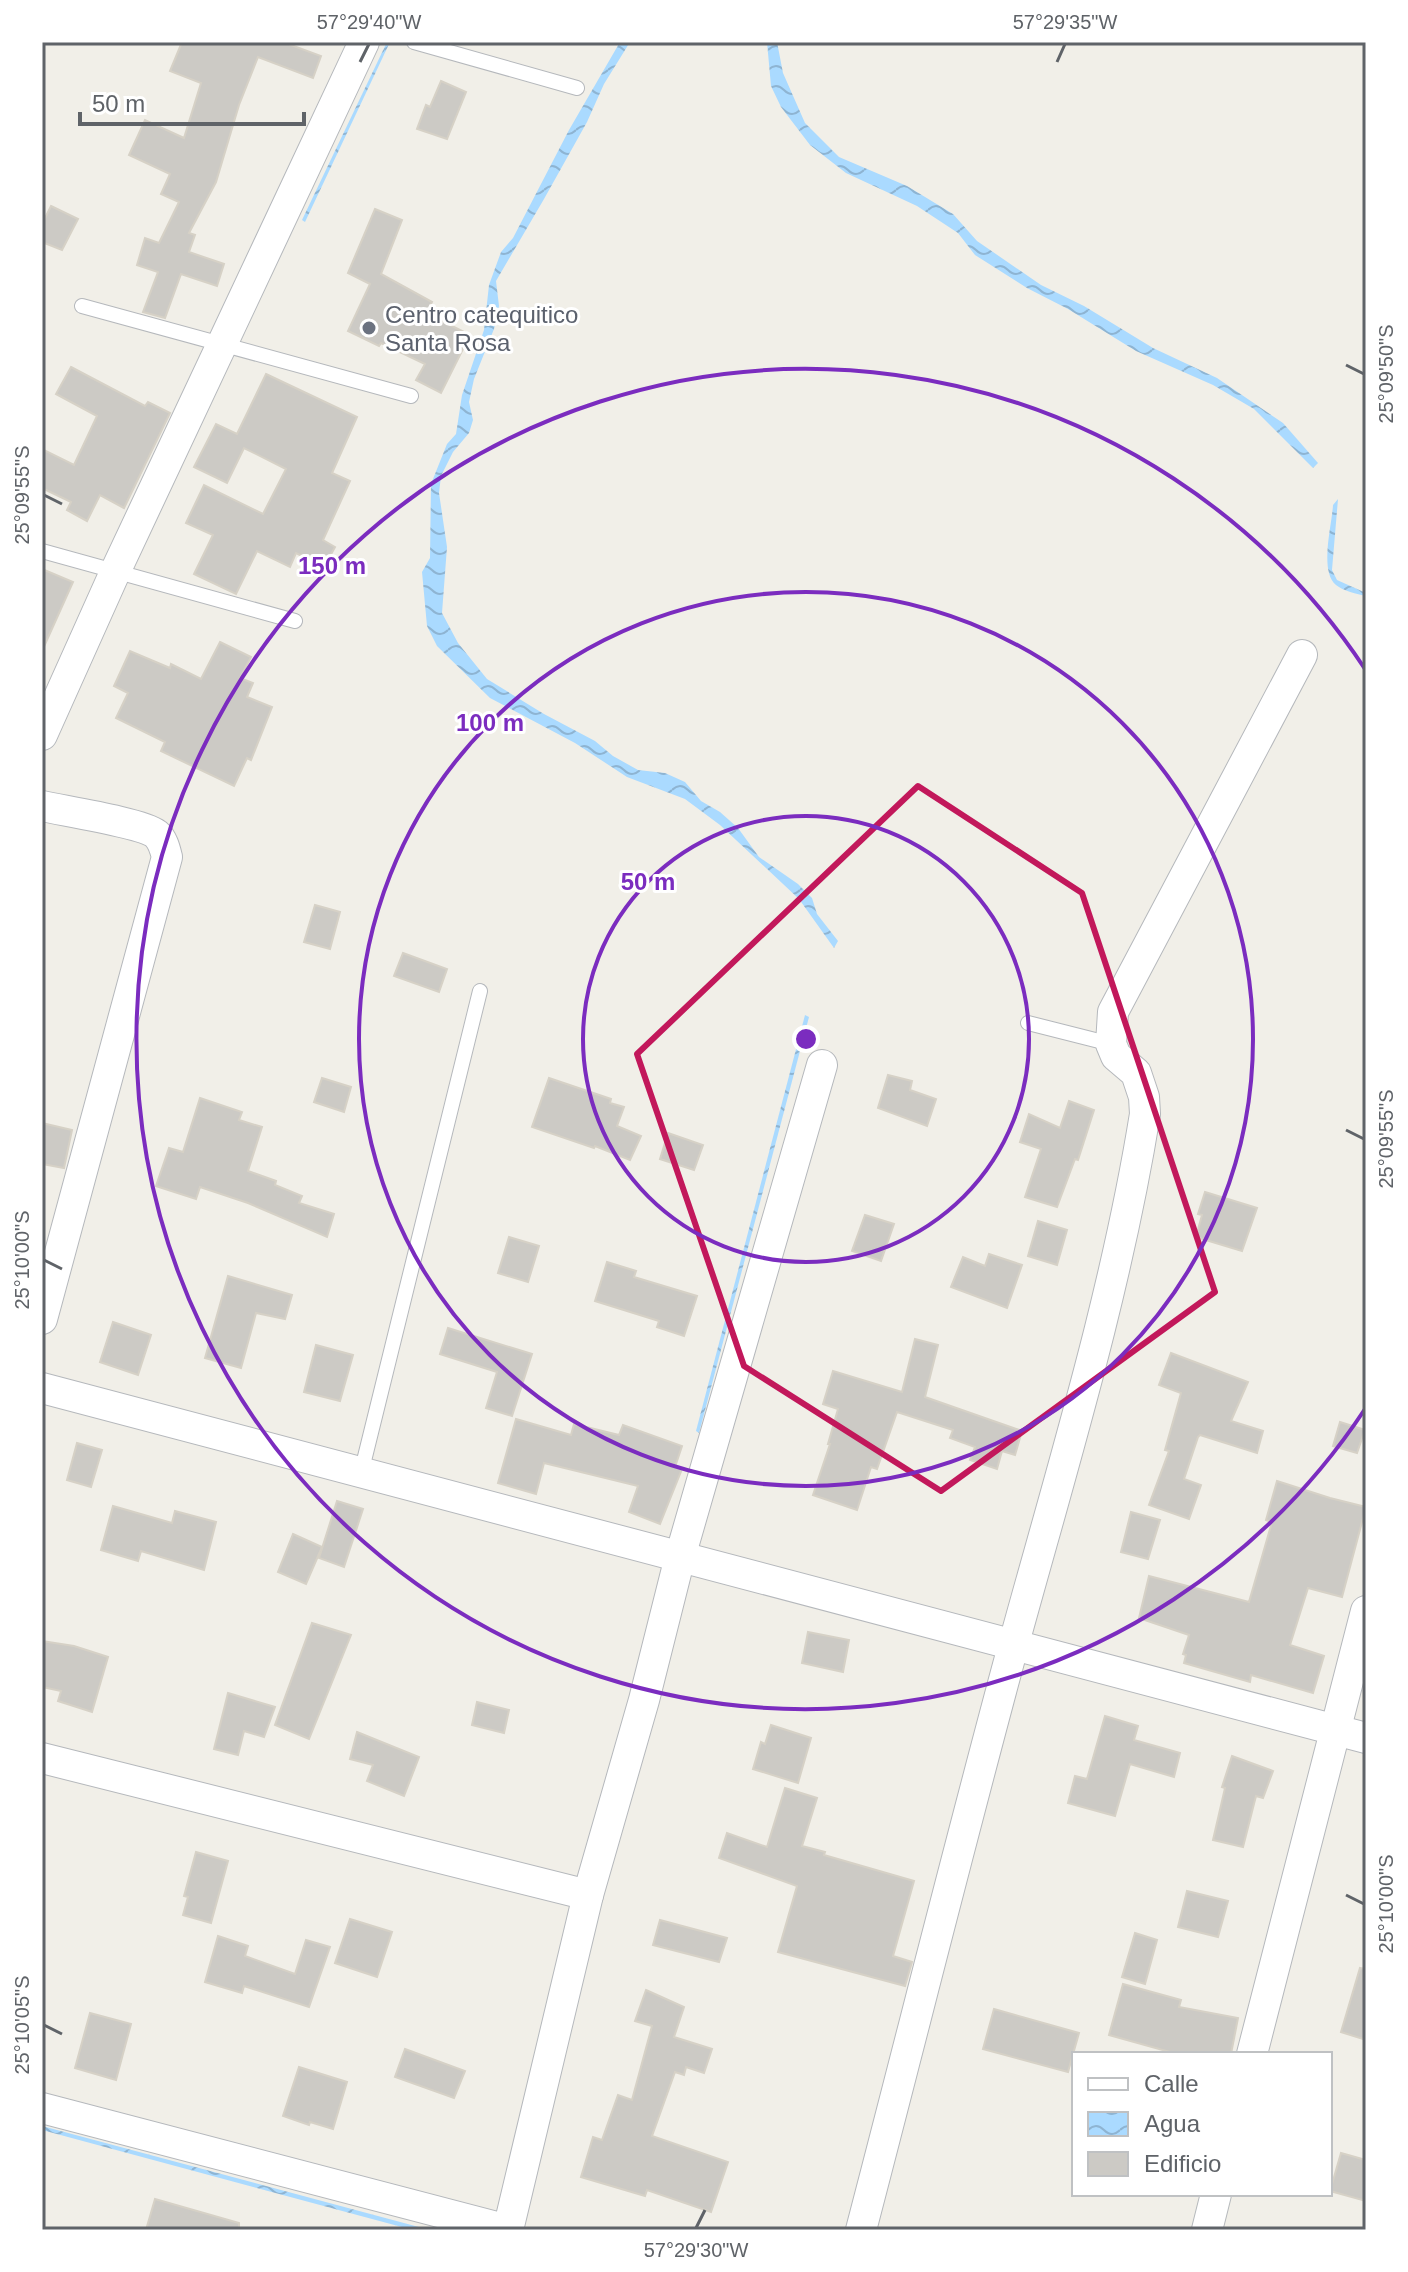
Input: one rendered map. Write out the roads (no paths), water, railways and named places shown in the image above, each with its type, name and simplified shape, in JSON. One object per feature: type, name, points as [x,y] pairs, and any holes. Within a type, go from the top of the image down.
[{"type":"street","points":[[42,735],[116,570],[364,42]]},
{"type":"street","points":[[861,2230],[1123,1238],[1145,1114],[1144,1097],[1136,1073],[1116,1056],[1111,1044],[1110,1025],[1119,996],[1302,655]]},
{"type":"street","points":[[42,806],[139,827],[155,834],[163,844],[167,857],[42,1319]]},
{"type":"street","points":[[42,2108],[508,2230],[588,1895],[644,1700],[680,1557],[822,1065]]},
{"type":"street","points":[[42,1388],[1366,1738]]},
{"type":"street","points":[[1253,2052],[1366,1611]]},
{"type":"street","points":[[42,1758],[588,1895]]},
{"type":"street","points":[[1207,2230],[1216,2196]]},
{"type":"lane","points":[[414,42],[577,88]]},
{"type":"lane","points":[[82,306],[411,396]]},
{"type":"lane","points":[[42,551],[295,621]]},
{"type":"lane","points":[[361,1473],[480,991]]},
{"type":"lane","points":[[1028,1023],[1111,1044]]},
{"type":"water","points":[[387,42],[390,42],[305,222],[302,220]]},
{"type":"water","points":[[620,42],[630,42],[496,281],[499,306],[494,329],[474,379],[469,402],[473,420],[469,433],[453,452],[441,476],[439,493],[447,547],[442,613],[458,643],[487,679],[595,741],[638,770],[665,773],[685,782],[701,801],[738,828],[759,857],[798,884],[812,898],[817,914],[838,941],[834,948],[799,899],[720,825],[685,799],[627,777],[575,743],[490,698],[437,646],[427,626],[422,572],[430,558],[431,484],[447,444],[456,434],[462,395],[484,330],[489,285],[501,252],[513,238],[569,130]]},
{"type":"water","points":[[767,42],[777,42],[783,73],[805,123],[839,157],[907,186],[953,214],[977,241],[1041,285],[1084,306],[1153,348],[1217,378],[1283,423],[1318,463],[1313,468],[1254,409],[1213,385],[1136,351],[1027,288],[975,255],[958,233],[917,206],[846,173],[810,145],[781,107],[771,86]]},
{"type":"water","points":[[1338,499],[1332,570],[1337,580],[1366,593],[1366,596],[1336,585],[1328,569],[1333,505]]},
{"type":"water","points":[[805,1015],[809,1017],[699,1433],[696,1431]]},
{"type":"water","points":[[42,2126],[430,2230],[413,2230],[42,2130]]},
{"type":"place","name":"Centro catequitico Santa Rosa","points":[[369,328]]}]
